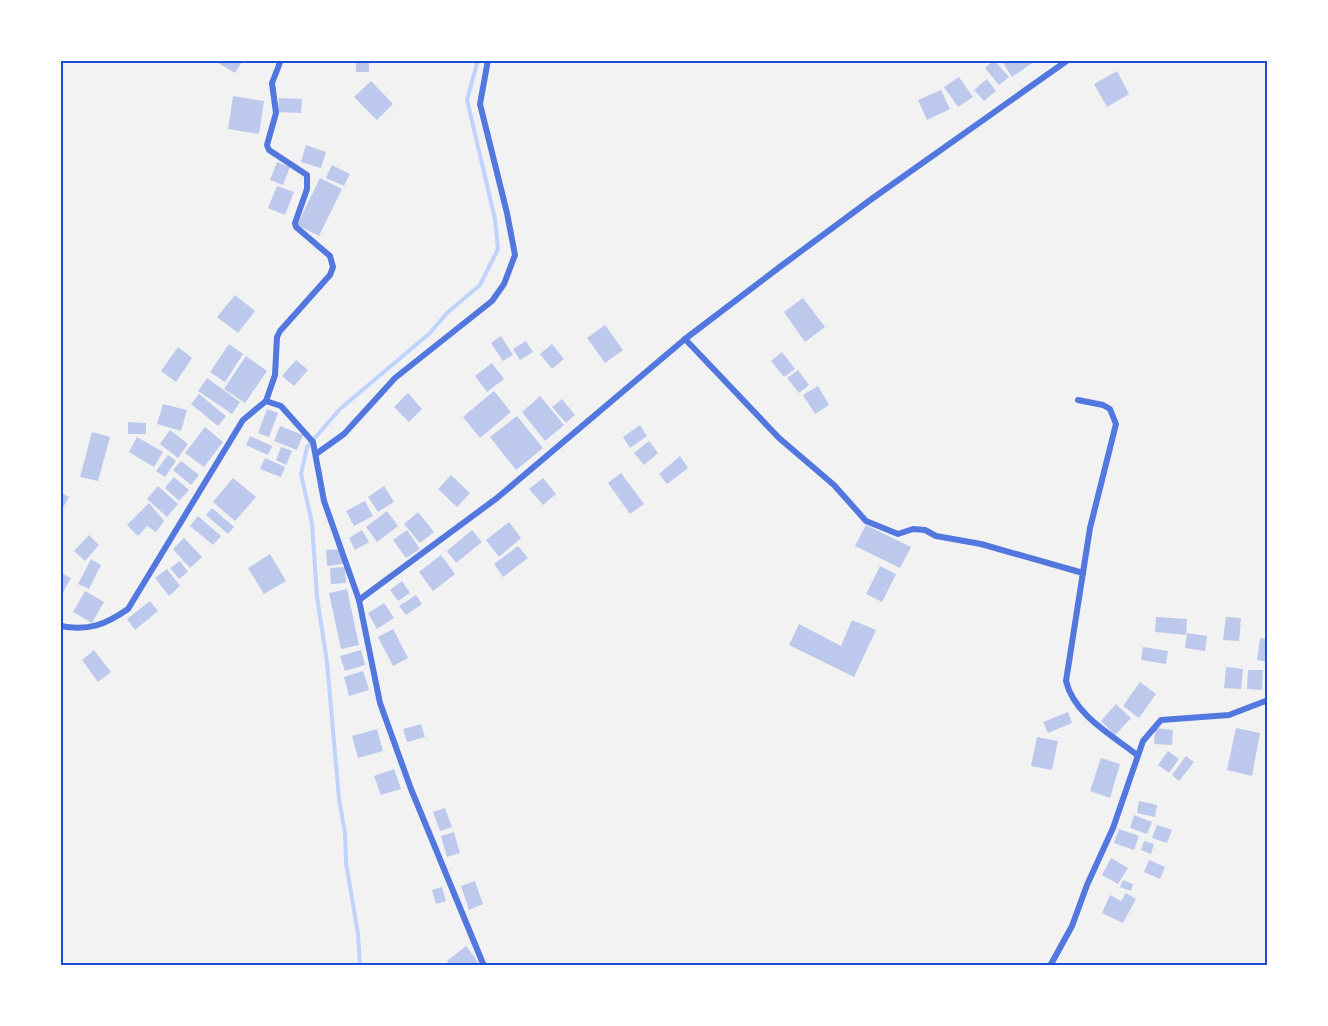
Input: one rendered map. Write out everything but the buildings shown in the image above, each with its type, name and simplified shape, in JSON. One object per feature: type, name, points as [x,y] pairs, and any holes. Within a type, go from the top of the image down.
[{"type":"street","points":[[60,626],[72,628],[106,625],[128,609],[243,420],[266,401],[275,375],[277,338],[280,331],[330,275],[333,267],[330,256],[296,227],[307,189],[307,175],[269,150],[267,145],[276,113],[273,83],[281,60]]},
{"type":"street","points":[[316,454],[344,434],[396,378],[492,300],[504,284],[515,255],[480,104],[488,60]]},
{"type":"street","points":[[359,600],[497,498],[685,339],[873,198],[1068,60]]},
{"type":"street","points":[[685,339],[779,438],[834,485],[866,521],[898,534],[913,529],[925,530],[936,536],[981,544],[1083,573]]},
{"type":"street","points":[[1077,400],[1110,409],[1116,424],[1090,528],[1066,681],[1068,691],[1089,718],[1137,755]]},
{"type":"street","points":[[266,401],[281,406],[306,431],[313,442],[324,501],[359,600],[380,703],[411,789],[484,966]]},
{"type":"street","points":[[1050,966],[1072,926],[1113,828],[1143,741],[1161,720],[1229,715],[1268,700]]},
{"type":"waterway","points":[[360,966],[358,934],[346,863],[345,833],[339,799],[327,662],[317,597],[312,523],[301,474],[307,447],[340,409],[430,333],[447,313],[480,285],[498,249],[495,219],[467,100],[478,60]]}]
